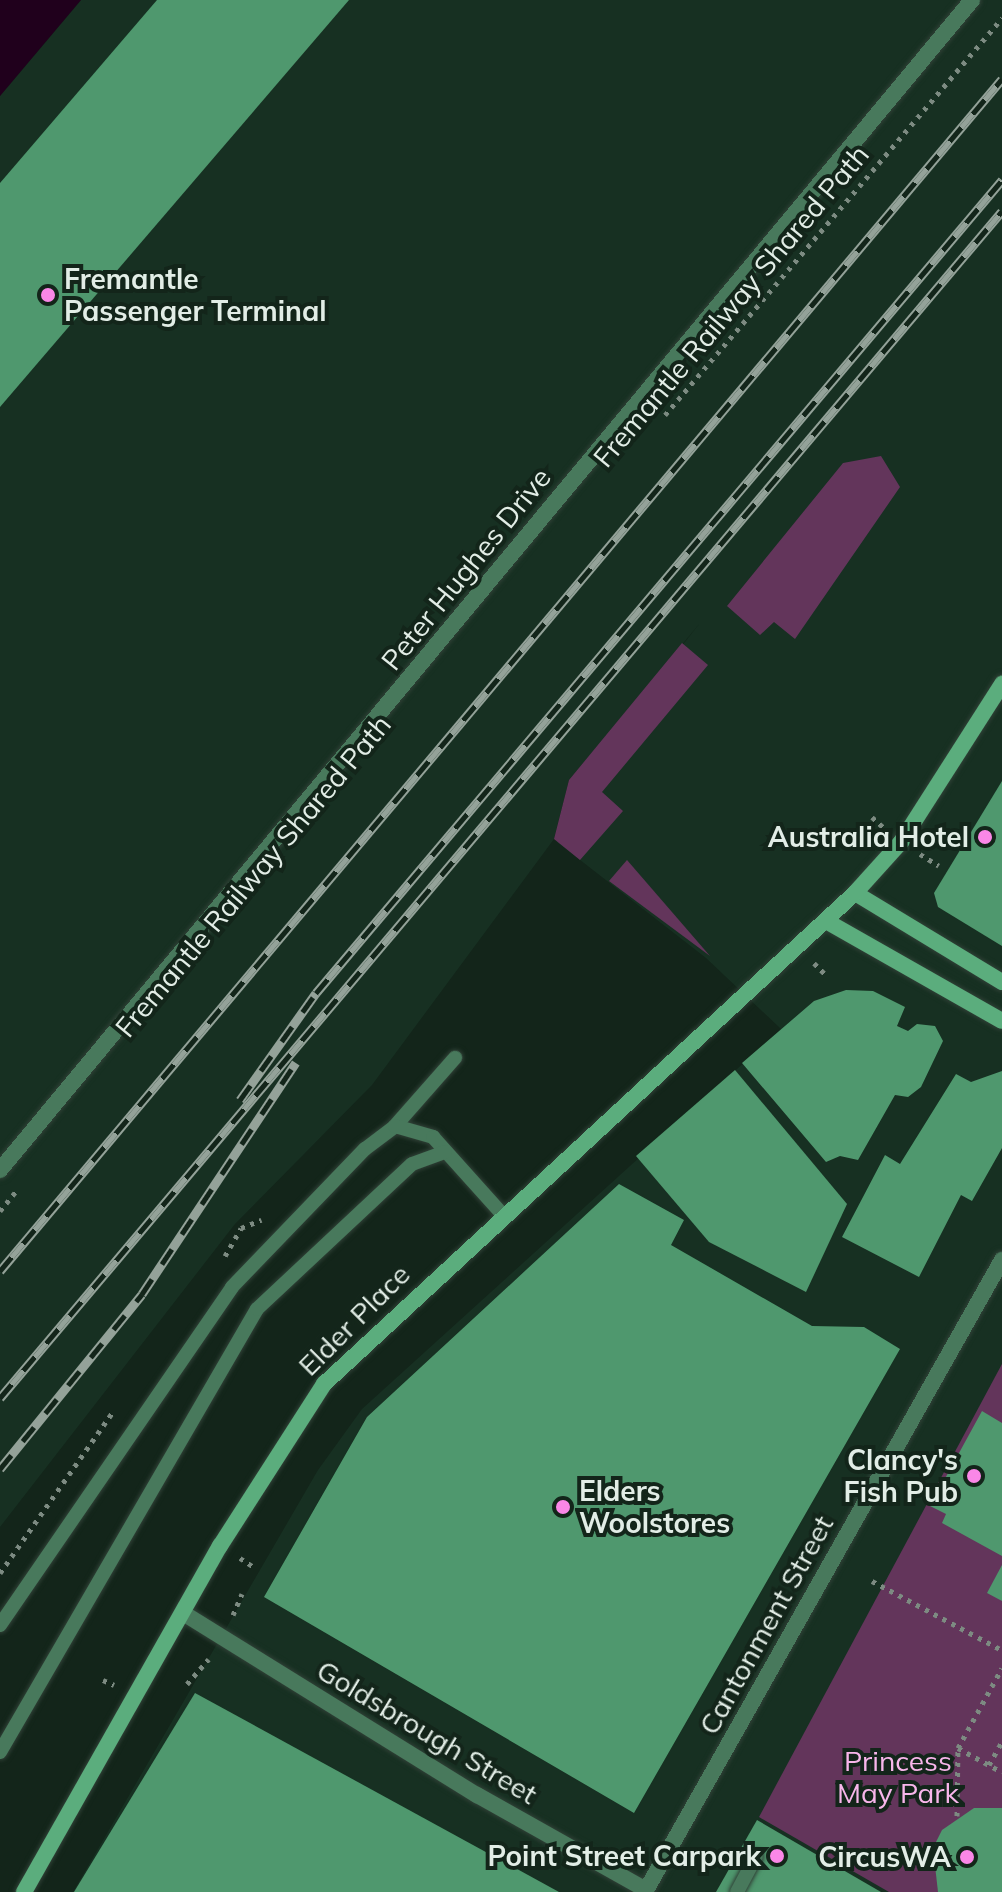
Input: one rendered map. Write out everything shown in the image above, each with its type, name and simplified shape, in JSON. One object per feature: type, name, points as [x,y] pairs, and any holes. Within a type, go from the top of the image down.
[{"type":"street","name":"Peter Hughes Drive","points":[[0,1170],[972,0]]},
{"type":"street","name":"Elder Place","points":[[24,1892],[183,1613],[324,1384],[502,1214],[855,893],[901,842],[1002,684]]},
{"type":"street","points":[[855,893],[1002,982]]},
{"type":"street","points":[[826,921],[1002,1021]]},
{"type":"street","name":"Cantonment Street","points":[[645,1891],[1002,1260]]},
{"type":"street","name":"Goldsbrough Street","points":[[183,1613],[477,1795],[645,1891]]},
{"type":"lane","points":[[0,1625],[232,1287],[395,1126],[455,1058]]},
{"type":"lane","points":[[395,1126],[433,1137],[502,1214]]},
{"type":"lane","points":[[0,1752],[257,1309],[412,1164],[445,1152]]},
{"type":"lane","points":[[737,1892],[756,1857]]},
{"type":"path","name":"Fremantle Railway Shared Path","points":[[653,428],[1002,18]]},
{"type":"path","points":[[0,1211],[20,1186]]},
{"type":"path","points":[[0,1573],[70,1472]]},
{"type":"path","points":[[872,1581],[1002,1650]]},
{"type":"path","points":[[957,1816],[958,1748],[1002,1668]]},
{"type":"path","points":[[989,1765],[1002,1742]]},
{"type":"path","points":[[958,1748],[1002,1772]]},
{"type":"shaded area","points":[[0,0],[81,0],[0,96]]},
{"type":"shaded area","points":[[81,0],[1002,0],[1002,1892],[73,1892],[318,1470],[362,1409],[781,1029],[706,958],[557,842],[573,783],[700,623],[569,780],[554,839],[372,1085],[235,1224],[0,1527],[0,96]]},
{"type":"green space","points":[[881,456],[900,487],[795,639],[774,622],[760,635],[727,606],[843,463]]},
{"type":"green space","points":[[682,643],[708,665],[602,792],[623,811],[580,860],[554,839],[569,780]]},
{"type":"green space","points":[[627,860],[710,956],[609,881]]},
{"type":"green space","name":"Princess May Park","points":[[1002,1364],[1002,1892],[889,1892],[759,1817]]},
{"type":"building","name":"Fremantle Passenger Terminal","points":[[157,0],[349,0],[0,407],[0,183]]},
{"type":"building","name":"Australia Hotel","points":[[1002,781],[1002,946],[938,907],[934,893]]},
{"type":"building","points":[[846,990],[873,991],[905,1007],[897,1026],[908,1031],[917,1024],[935,1026],[943,1041],[921,1087],[908,1097],[895,1095],[858,1160],[840,1156],[826,1162],[742,1063],[814,1001]]},
{"type":"building","points":[[735,1070],[847,1204],[806,1292],[709,1242],[636,1156]]},
{"type":"building","points":[[1002,1071],[1002,1148],[972,1201],[961,1195],[919,1277],[842,1237],[885,1155],[900,1164],[956,1074],[971,1082]]},
{"type":"building","name":"Elders Woolstores","points":[[619,1184],[684,1220],[671,1245],[812,1326],[864,1327],[900,1349],[634,1813],[264,1597],[367,1417]]},
{"type":"building","name":"Clancy's Fish Pub","points":[[982,1411],[1002,1423],[1002,1556],[942,1523],[946,1514],[930,1506]]},
{"type":"building","name":"Clancy's Fish Pub","points":[[1002,1565],[1002,1601],[987,1593]]},
{"type":"building","points":[[195,1693],[559,1892],[74,1892]]},
{"type":"building","name":"CircusWA","points":[[974,1808],[1002,1808],[1002,1892],[938,1892],[933,1848],[942,1830]]},
{"type":"building","name":"Point Street Carpark","points":[[757,1820],[881,1892],[716,1892]]},
{"type":"railway","points":[[0,1271],[1002,79]]},
{"type":"railway","points":[[240,1100],[316,993],[1002,180]]},
{"type":"railway","points":[[0,1398],[1002,211]]},
{"type":"railway","points":[[0,1469],[142,1294],[296,1062]]},
{"type":"place","name":"Fremantle Passenger Terminal","points":[[48,295]]},
{"type":"place","name":"Australia Hotel","points":[[985,837]]},
{"type":"place","name":"Clancy's Fish Pub","points":[[974,1476]]},
{"type":"place","name":"Elders Woolstores","points":[[563,1507]]},
{"type":"place","name":"Point Street Carpark","points":[[777,1856]]},
{"type":"place","name":"CircusWA","points":[[967,1857]]}]
